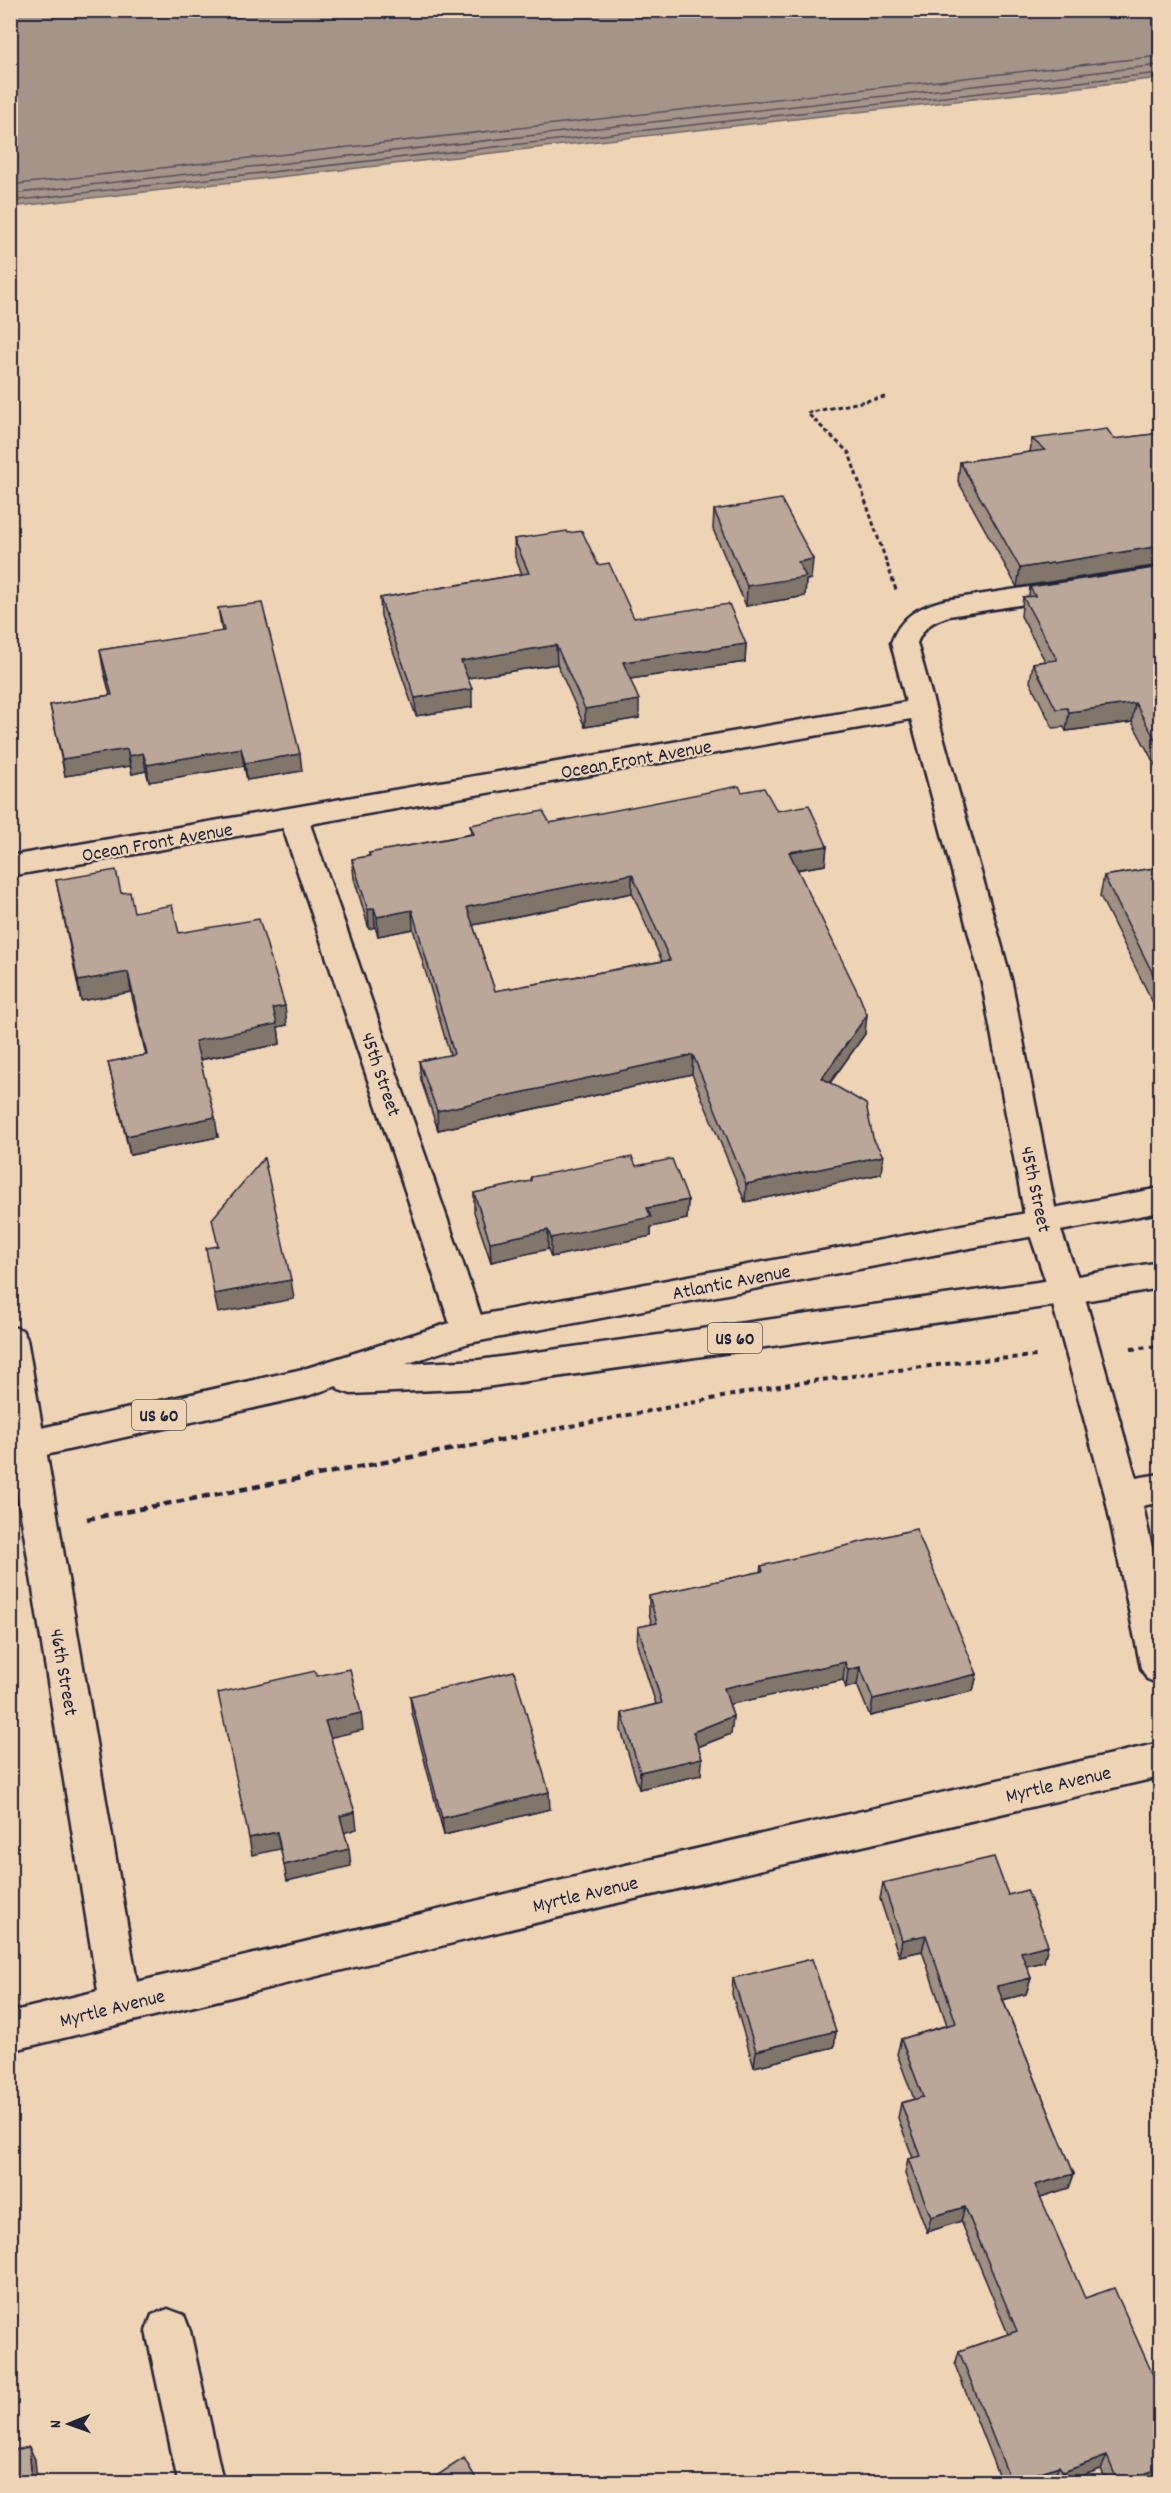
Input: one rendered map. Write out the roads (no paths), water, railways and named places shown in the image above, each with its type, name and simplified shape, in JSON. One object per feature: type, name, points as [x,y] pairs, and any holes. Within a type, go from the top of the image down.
[{"type":"main road","points":[[922,708],[904,643],[909,627],[923,615],[945,608],[1161,575]]},
{"type":"main road","name":"Ocean Front Avenue","points":[[10,866],[922,708]]},
{"type":"main road","name":"45th Street","points":[[922,708],[997,983],[1042,1223],[1066,1291],[1123,1495],[1161,1668]]},
{"type":"main road","name":"45th Street","points":[[294,818],[469,1330]]},
{"type":"main road","name":"Atlantic Avenue","points":[[19,1447],[307,1382],[469,1330],[1161,1200]]},
{"type":"main road","name":"Atlantic Avenue","points":[[307,1382],[479,1374],[1066,1291],[1161,1275]]},
{"type":"main road","name":"46th Street","points":[[10,1339],[19,1447],[41,1530],[121,2005]]},
{"type":"main road","points":[[1123,1495],[1161,1488]]},
{"type":"main road","name":"Myrtle Avenue","points":[[10,2032],[613,1886],[1161,1760]]},
{"type":"main road","points":[[168,2331],[201,2482]]},
{"type":"water","points":[[10,11],[1160,11],[1160,78],[11,207]]}]
